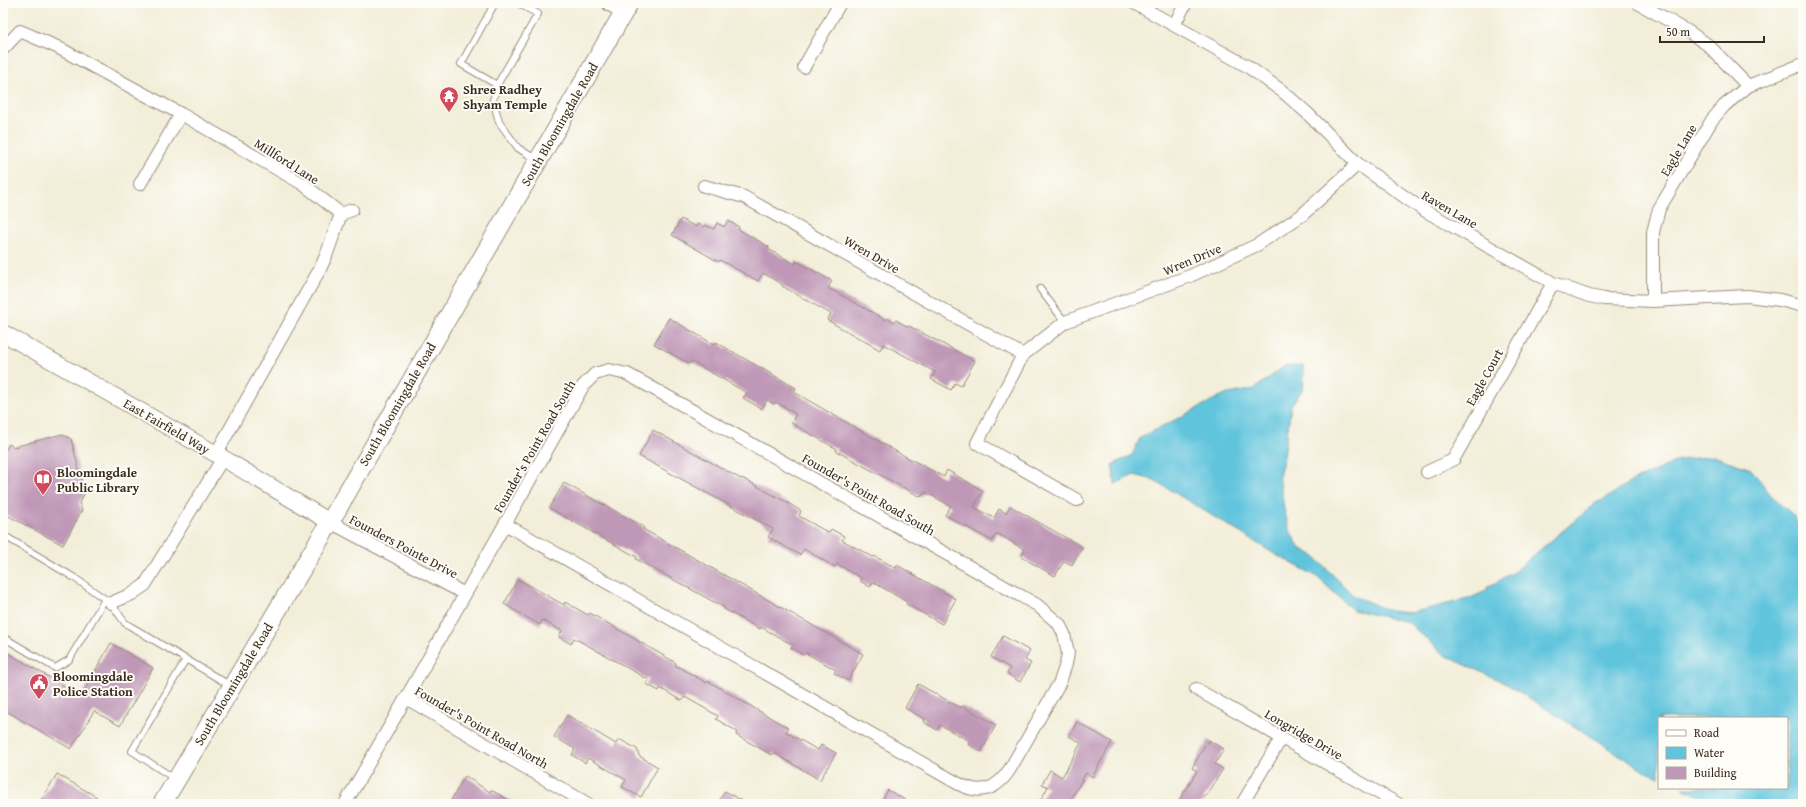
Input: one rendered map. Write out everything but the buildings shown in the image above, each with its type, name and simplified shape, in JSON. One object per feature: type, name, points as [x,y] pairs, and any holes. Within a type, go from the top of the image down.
[{"type":"main road","name":"South Bloomingdale Road","points":[[162,804],[330,522],[538,161],[621,6]]},
{"type":"street","points":[[804,67],[840,3]]},
{"type":"street","name":"Raven Lane","points":[[1134,3],[1247,66],[1282,91],[1312,117],[1358,164],[1422,209],[1553,283],[1589,296],[1604,299],[1653,301],[1747,296],[1780,300],[1803,306]]},
{"type":"street","points":[[1174,25],[1186,3]]},
{"type":"street","points":[[1638,3],[1689,32],[1708,46],[1748,86]]},
{"type":"street","name":"Millford Lane","points":[[3,49],[19,26],[181,114],[303,184],[346,212],[320,269],[219,456],[145,585],[132,594],[108,601]]},
{"type":"street","name":"Eagle Lane","points":[[1653,301],[1653,232],[1659,209],[1712,120],[1724,106],[1748,86],[1803,64]]},
{"type":"street","points":[[140,184],[181,114]]},
{"type":"street","name":"Wren Drive","points":[[1077,500],[977,443],[1023,355],[1065,322],[1190,276],[1258,245],[1302,215],[1358,164]]},
{"type":"street","name":"Wren Drive","points":[[704,186],[744,197],[1023,355]]},
{"type":"street","name":"Eagle Court","points":[[1427,472],[1453,460],[1553,283]]},
{"type":"street","name":"East Fairfield Way","points":[[3,333],[219,456],[330,522]]},
{"type":"street","name":"Founder's Point Road South","points":[[609,370],[618,371],[647,384],[1038,605],[1059,624],[1064,634],[1068,653],[1066,664],[1060,682],[1006,776],[1000,782],[987,789],[973,790],[957,783],[505,524],[583,386],[595,374],[609,370]]},
{"type":"street","name":"Founders Pointe Drive","points":[[330,522],[465,594]]},
{"type":"street","name":"Founders Pointe Drive","points":[[406,698],[505,524]]},
{"type":"street","name":"Longridge Drive","points":[[1196,689],[1398,804]]},
{"type":"street","name":"Founder's Point Road North","points":[[345,804],[406,698],[588,804]]},
{"type":"street","points":[[1242,804],[1282,737]]},
{"type":"lane","points":[[495,3],[461,64],[497,85]]},
{"type":"lane","points":[[518,3],[538,14],[497,85],[493,100],[499,122],[518,148],[538,161]]},
{"type":"lane","points":[[1040,289],[1065,322]]},
{"type":"lane","points":[[3,535],[73,577],[108,601],[124,623],[233,687]]},
{"type":"lane","points":[[3,637],[55,668],[69,660],[108,601]]},
{"type":"lane","points":[[176,780],[132,751],[186,659]]},
{"type":"water","points":[[1285,366],[1304,366],[1303,389],[1291,405],[1284,457],[1279,475],[1284,509],[1290,531],[1300,548],[1314,556],[1354,596],[1390,611],[1410,613],[1468,599],[1486,591],[1488,586],[1515,571],[1597,502],[1604,500],[1625,485],[1679,460],[1713,456],[1751,469],[1771,495],[1794,516],[1803,539],[1803,804],[1717,804],[1684,789],[1788,789],[1788,717],[1658,717],[1658,777],[1647,772],[1505,683],[1444,655],[1408,622],[1353,610],[1316,576],[1278,556],[1154,480],[1134,475],[1115,484],[1112,465],[1132,455],[1140,438],[1223,395],[1254,389]]},
{"type":"place","name":"Shree Radhey Shyam Temple","points":[[449,113]]},
{"type":"place","name":"Bloomingdale Public Library","points":[[43,496]]},
{"type":"place","name":"Bloomingdale Police Station","points":[[39,700]]}]
